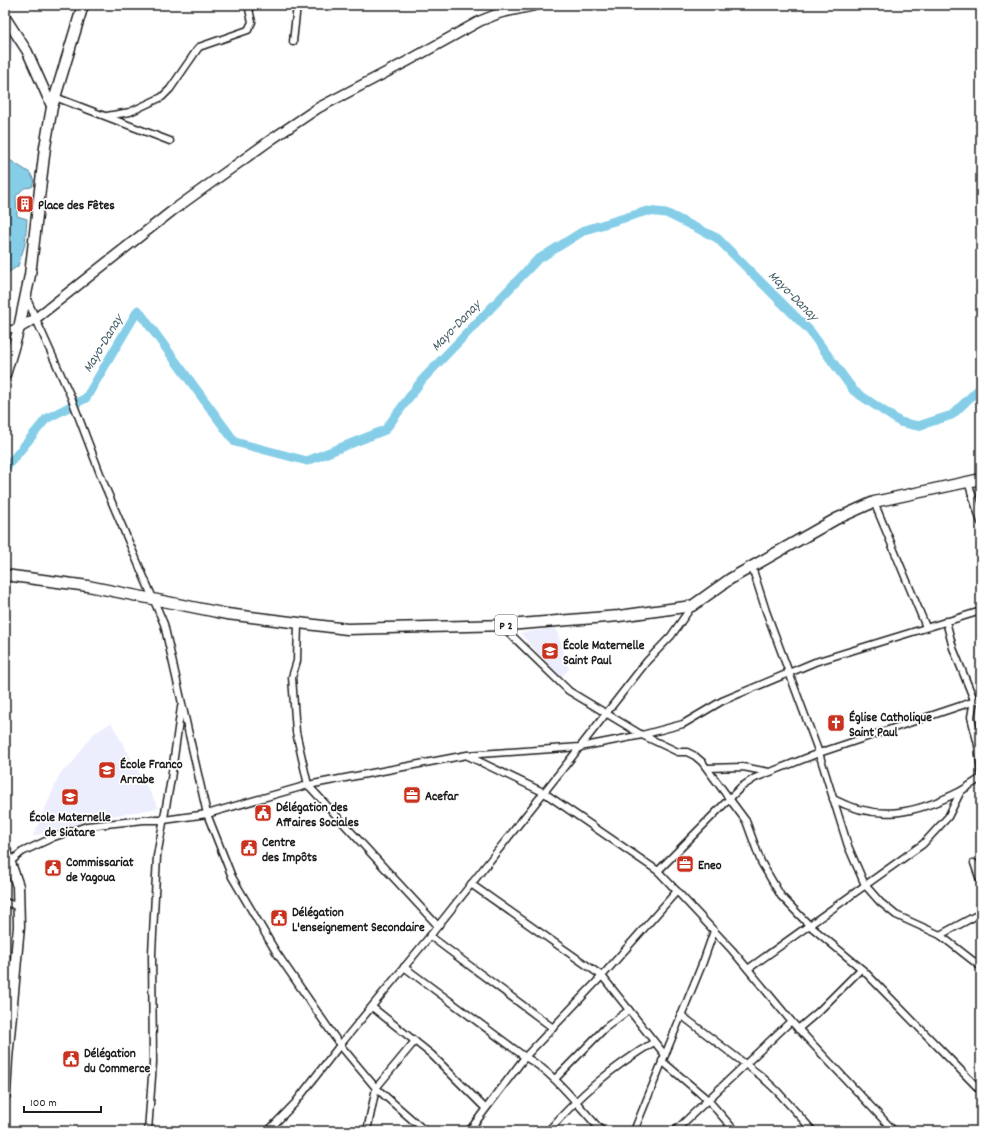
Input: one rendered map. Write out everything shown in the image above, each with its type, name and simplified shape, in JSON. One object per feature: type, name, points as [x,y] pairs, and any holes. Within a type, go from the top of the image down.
[{"type":"main road","points":[[5,375],[19,328],[30,275],[45,147],[54,102],[83,5]]},
{"type":"main road","points":[[19,328],[35,319],[172,211],[318,108],[480,21],[500,13],[537,5]]},
{"type":"main road","points":[[5,18],[27,51],[54,102]]},
{"type":"main road","name":"P 2","points":[[5,575],[88,586],[227,614],[347,629],[501,625],[619,616],[692,606],[730,579],[836,519],[874,502],[981,479]]},
{"type":"main road","points":[[5,849],[8,866],[18,886],[20,926],[8,1036],[5,1095]]},
{"type":"street","points":[[108,116],[130,112],[162,97],[170,89],[199,47],[248,30],[252,22],[248,5]]},
{"type":"street","points":[[292,42],[297,5]]},
{"type":"street","points":[[54,102],[108,116],[170,141]]},
{"type":"street","points":[[25,295],[71,397],[104,484],[155,600],[168,635],[207,814],[239,889],[276,952],[340,1045],[376,1088],[425,1131]]},
{"type":"street","points":[[5,330],[19,328]]},
{"type":"street","points":[[968,482],[981,522]]},
{"type":"street","points":[[874,502],[926,627]]},
{"type":"street","points":[[752,567],[766,611],[819,753],[848,846],[865,885],[880,902],[896,915],[940,935],[981,967]]},
{"type":"street","points":[[268,1131],[295,1103],[340,1045],[430,936],[647,661],[670,636],[692,606]]},
{"type":"street","points":[[8,866],[22,852],[54,837],[87,826],[144,820],[164,820],[207,814],[308,785],[467,755],[580,747],[642,735],[683,724],[722,701],[827,658],[981,611]]},
{"type":"street","points":[[946,621],[953,648],[974,700],[970,717],[978,745],[981,773]]},
{"type":"street","points":[[298,624],[297,661],[292,677],[296,732],[308,785],[438,926]]},
{"type":"street","points":[[501,625],[569,691],[642,735],[678,752],[687,752],[695,756],[708,768],[746,821],[753,843],[767,875],[781,896],[809,925],[861,969],[981,1091]]},
{"type":"street","points":[[658,871],[730,798],[749,781],[819,753],[974,700],[981,699]]},
{"type":"street","points":[[148,1131],[153,1063],[152,953],[157,863],[182,702]]},
{"type":"street","points":[[467,755],[543,792],[658,871],[748,969],[798,1029],[894,1131]]},
{"type":"street","points":[[708,768],[743,767],[769,772]]},
{"type":"street","points":[[833,799],[865,812],[888,813],[934,805],[961,791],[981,778]]},
{"type":"street","points":[[748,969],[923,844],[948,817],[961,791]]},
{"type":"street","points":[[974,862],[981,883]]},
{"type":"street","points":[[471,884],[602,976],[665,1055]]},
{"type":"street","points":[[470,1131],[485,1108],[525,1057],[602,976],[677,891]]},
{"type":"street","points":[[5,902],[19,907]]},
{"type":"street","points":[[940,935],[981,913]]},
{"type":"street","points":[[634,1131],[714,931]]},
{"type":"street","points":[[430,936],[553,1028]]},
{"type":"street","points":[[404,967],[525,1057],[536,1063],[555,1079],[574,1102],[602,1131]]},
{"type":"street","points":[[798,1029],[818,1012],[861,969]]},
{"type":"street","points":[[372,1007],[444,1066],[485,1108]]},
{"type":"street","points":[[555,1079],[602,1031],[629,1010]]},
{"type":"street","points":[[681,1015],[745,1064],[777,1091],[813,1131]]},
{"type":"street","points":[[676,1131],[791,1021]]},
{"type":"street","points":[[367,1131],[376,1088],[415,1041]]},
{"type":"street","points":[[548,1131],[574,1102],[619,1064],[654,1042]]},
{"type":"street","points":[[662,1062],[708,1100],[735,1131]]},
{"type":"shaded area","points":[[5,29],[14,42],[5,74]]},
{"type":"shaded area","name":"École Maternelle Saint Paul","points":[[556,628],[569,669],[560,678],[520,633]]},
{"type":"shaded area","name":"École Franco Arrabe","points":[[111,723],[159,808],[99,818],[33,836],[61,772],[71,765],[92,735]]},
{"type":"water","points":[[5,157],[30,173],[34,180],[32,187],[24,188],[16,196],[17,216],[27,219],[25,244],[18,266],[9,272],[5,271]]},
{"type":"waterway","name":"Mayo-Danay","points":[[5,469],[46,419],[86,398],[138,310],[235,442],[307,461],[385,430],[422,380],[537,260],[585,230],[647,211],[666,213],[717,238],[810,331],[854,391],[900,422],[918,426],[952,415],[981,387]]},
{"type":"place","name":"Place des Fêtes","points":[[25,204]]},
{"type":"place","name":"École Maternelle Saint Paul","points":[[550,651]]},
{"type":"place","name":"Église Catholique Saint Paul","points":[[836,723]]},
{"type":"place","name":"École Franco Arrabe","points":[[107,770]]},
{"type":"place","name":"Acefar","points":[[412,795]]},
{"type":"place","name":"École Maternelle de Siatare","points":[[70,797]]},
{"type":"place","name":"Délégation des Affaires Sociales","points":[[263,813]]},
{"type":"place","name":"Centre des Impôts","points":[[249,848]]},
{"type":"place","name":"Eneo","points":[[685,864]]},
{"type":"place","name":"Commissariat de Yagoua","points":[[53,868]]},
{"type":"place","name":"Délégation L'enseignement Secondaire","points":[[279,918]]},
{"type":"place","name":"Délégation du Commerce","points":[[71,1059]]}]
